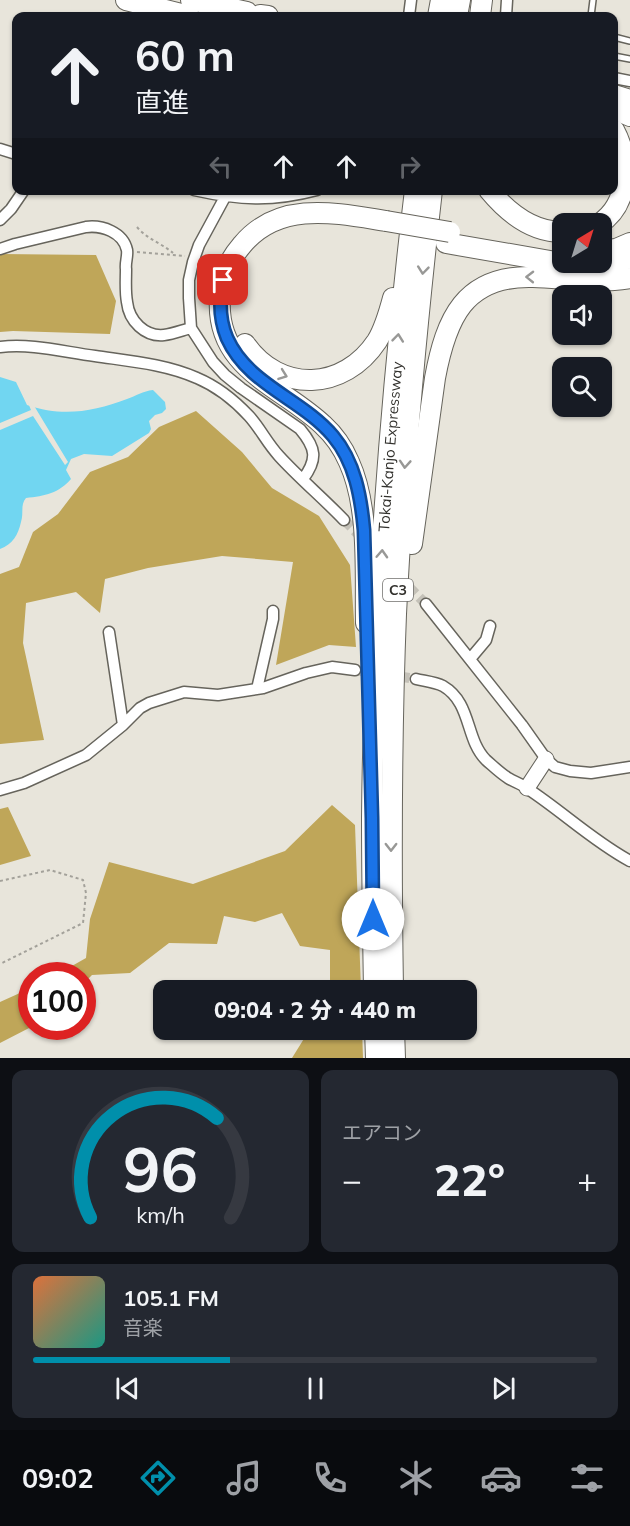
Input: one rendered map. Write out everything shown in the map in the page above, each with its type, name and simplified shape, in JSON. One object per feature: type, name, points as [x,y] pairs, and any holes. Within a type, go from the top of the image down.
[{"type":"highway","points":[[191,0],[249,12]]},
{"type":"highway","points":[[136,7],[165,12]]},
{"type":"highway","points":[[612,213],[626,191],[629,179],[627,153],[618,136]]},
{"type":"highway","points":[[385,227],[305,226],[279,232],[256,248],[241,268],[233,292],[233,305],[234,317],[243,341],[260,362],[269,369],[290,378],[316,380],[331,378],[345,371],[358,363],[368,352],[384,329],[391,306],[408,195]]},
{"type":"highway","name":"Tokai-Kanjo Expressway","points":[[392,980],[374,716],[383,521],[393,396],[414,195]]},
{"type":"highway","name":"Tokai-Kanjo Expressway","points":[[374,980],[382,818],[394,672],[401,529],[411,396],[431,195]]},
{"type":"highway","points":[[494,195],[509,211],[525,222],[552,231]]},
{"type":"highway","points":[[382,818],[364,530],[362,507],[354,475],[342,449],[324,426],[254,375],[236,354],[224,331],[220,305],[223,280],[232,257],[249,236],[270,222],[294,214],[323,212],[385,227],[573,265],[590,266],[630,258]]},
{"type":"highway","points":[[448,238],[552,250]]},
{"type":"highway","points":[[612,250],[630,243]]},
{"type":"highway","points":[[382,818],[395,790],[402,633],[414,528],[439,353],[450,324],[465,302],[485,286],[497,281],[520,277],[603,281],[630,278]]},
{"type":"highway","points":[[375,1040],[376,1058]]},
{"type":"highway","points":[[394,1040],[395,1058]]},
{"type":"street","points":[[618,86],[625,100]]},
{"type":"street","points":[[0,220],[21,195]]},
{"type":"street","points":[[216,195],[250,199],[291,195]]},
{"type":"street","points":[[225,197],[194,258],[189,280],[192,328],[213,362],[225,375],[300,429],[306,437],[314,453],[313,462],[303,479]]},
{"type":"street","points":[[0,249],[66,230],[95,226],[108,229],[122,242],[127,251],[125,265],[127,303],[137,325],[154,335],[166,335],[192,328]]},
{"type":"street","points":[[0,347],[14,345],[34,347],[135,362],[162,367],[198,378],[235,402],[250,417],[279,456],[344,520]]},
{"type":"street","points":[[426,604],[522,725],[546,759],[555,767],[591,773],[630,766]]},
{"type":"street","points":[[257,689],[273,611]]},
{"type":"street","points":[[470,659],[486,640],[490,626]]},
{"type":"street","points":[[109,632],[123,725]]},
{"type":"street","points":[[0,790],[24,783],[86,754],[149,703],[184,692],[218,695],[263,688],[306,673],[332,667],[355,670]]},
{"type":"street","points":[[416,679],[442,685],[457,698],[467,717],[474,742],[485,758],[506,777],[527,788],[584,831],[630,861]]},
{"type":"street","points":[[527,788],[546,759]]},
{"type":"path","points":[[137,227],[142,234],[159,243],[174,255]]},
{"type":"path","points":[[127,251],[194,258]]},
{"type":"path","points":[[0,881],[50,870],[83,880],[86,893],[83,923],[0,964]]},
{"type":"shaded area","points":[[0,254],[96,255],[116,301],[110,334],[0,332]]},
{"type":"shaded area","points":[[196,411],[242,452],[272,488],[319,516],[350,565],[356,647],[329,645],[276,665],[293,562],[222,556],[148,568],[105,579],[100,613],[76,592],[26,603],[23,643],[44,740],[0,744],[0,574],[19,567],[33,532],[58,514],[90,472],[128,457],[159,427]]},
{"type":"shaded area","points":[[332,805],[355,825],[361,980],[330,980],[330,950],[300,946],[282,913],[255,922],[224,916],[217,944],[169,943],[130,973],[96,975],[96,962],[79,962],[86,958],[90,919],[109,862],[193,884],[285,851]]},
{"type":"shaded area","points":[[8,807],[31,856],[0,865],[0,809]]},
{"type":"shaded area","points":[[18,994],[18,1034],[0,1043],[0,1002]]},
{"type":"shaded area","points":[[303,1040],[362,1040],[363,1058],[292,1058]]},
{"type":"water","points":[[0,377],[16,382],[27,405],[40,409],[65,412],[90,410],[153,390],[165,402],[166,409],[149,421],[151,429],[149,433],[112,456],[84,454],[71,459],[66,470],[71,479],[62,488],[51,493],[26,498],[16,535],[12,542],[0,549]]},
{"type":"pier","points":[[21,386],[68,462],[65,465],[33,416],[0,430],[0,423],[31,410]]},
{"type":"tunnel","points":[[344,520],[363,539]]},
{"type":"tunnel","points":[[398,576],[426,604]]},
{"type":"tunnel","points":[[355,670],[416,679]]},
{"type":"route","points":[[223,280],[220,292],[221,318],[224,331],[236,354],[254,375],[312,416],[335,438],[349,462],[358,489],[364,530],[373,919]]}]
